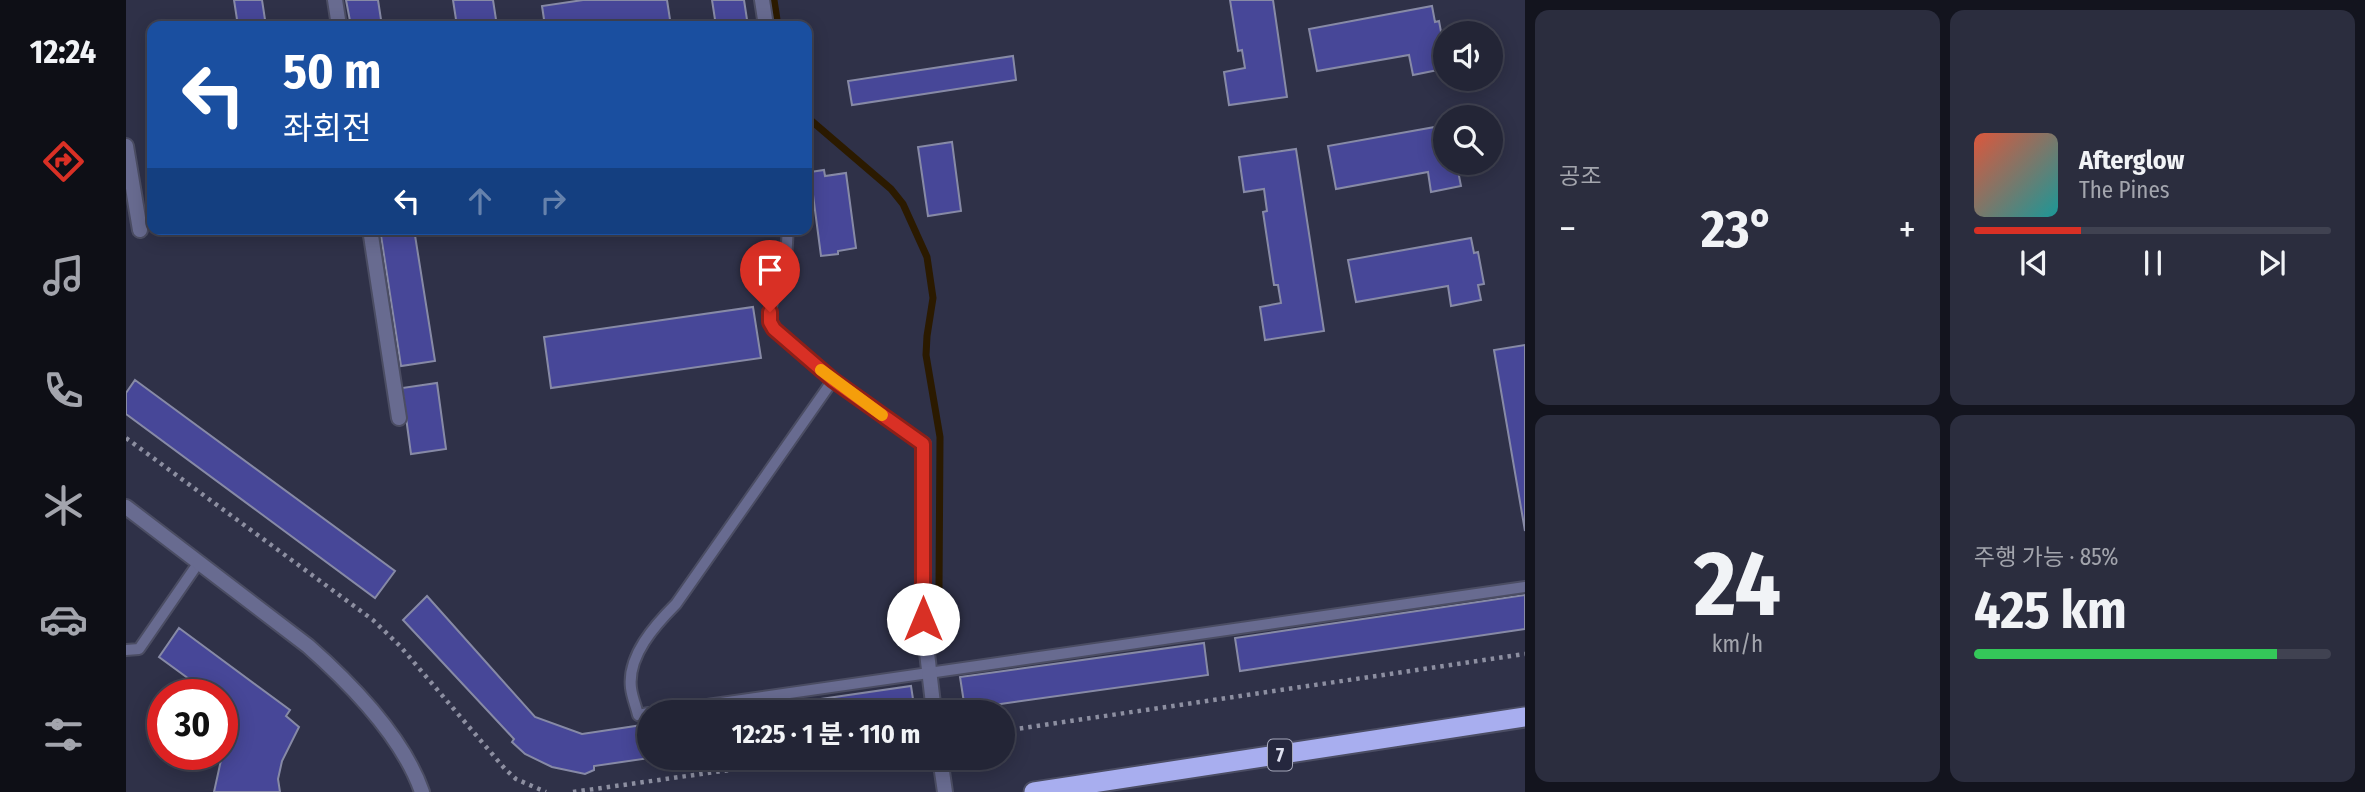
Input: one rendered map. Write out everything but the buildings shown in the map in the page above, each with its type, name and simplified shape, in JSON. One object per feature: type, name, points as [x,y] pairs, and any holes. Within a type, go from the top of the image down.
[{"type":"highway","name":"7","points":[[1034,792],[1525,717]]},
{"type":"street","points":[[335,0],[338,21]]},
{"type":"street","points":[[762,0],[765,21]]},
{"type":"street","points":[[126,146],[140,230]]},
{"type":"street","points":[[136,205],[147,204]]},
{"type":"street","points":[[371,235],[399,418]]},
{"type":"street","points":[[923,444],[923,619],[932,700]]},
{"type":"street","points":[[126,507],[331,666],[352,688],[398,747],[422,792]]},
{"type":"street","points":[[942,770],[945,792]]},
{"type":"lane","points":[[788,235],[786,259],[770,312],[770,322],[774,329],[833,380],[923,444]]},
{"type":"lane","points":[[637,711],[631,687],[632,673],[651,629],[676,604],[833,380]]},
{"type":"lane","points":[[126,650],[138,649],[199,562]]},
{"type":"lane","points":[[745,700],[1525,587]]},
{"type":"path","points":[[126,438],[373,620],[400,646],[505,769],[516,779],[546,792]]},
{"type":"path","points":[[1015,729],[1525,654]]},
{"type":"path","points":[[573,792],[730,770]]},
{"type":"waterway","points":[[774,0],[777,21]]},
{"type":"waterway","points":[[812,121],[891,189],[903,204],[927,257],[933,298],[926,355],[940,437],[939,589]]},
{"type":"slow traffic","points":[[821,370],[882,415]]},
{"type":"route","points":[[770,312],[770,322],[774,329],[833,380],[923,444],[923,619]]}]
